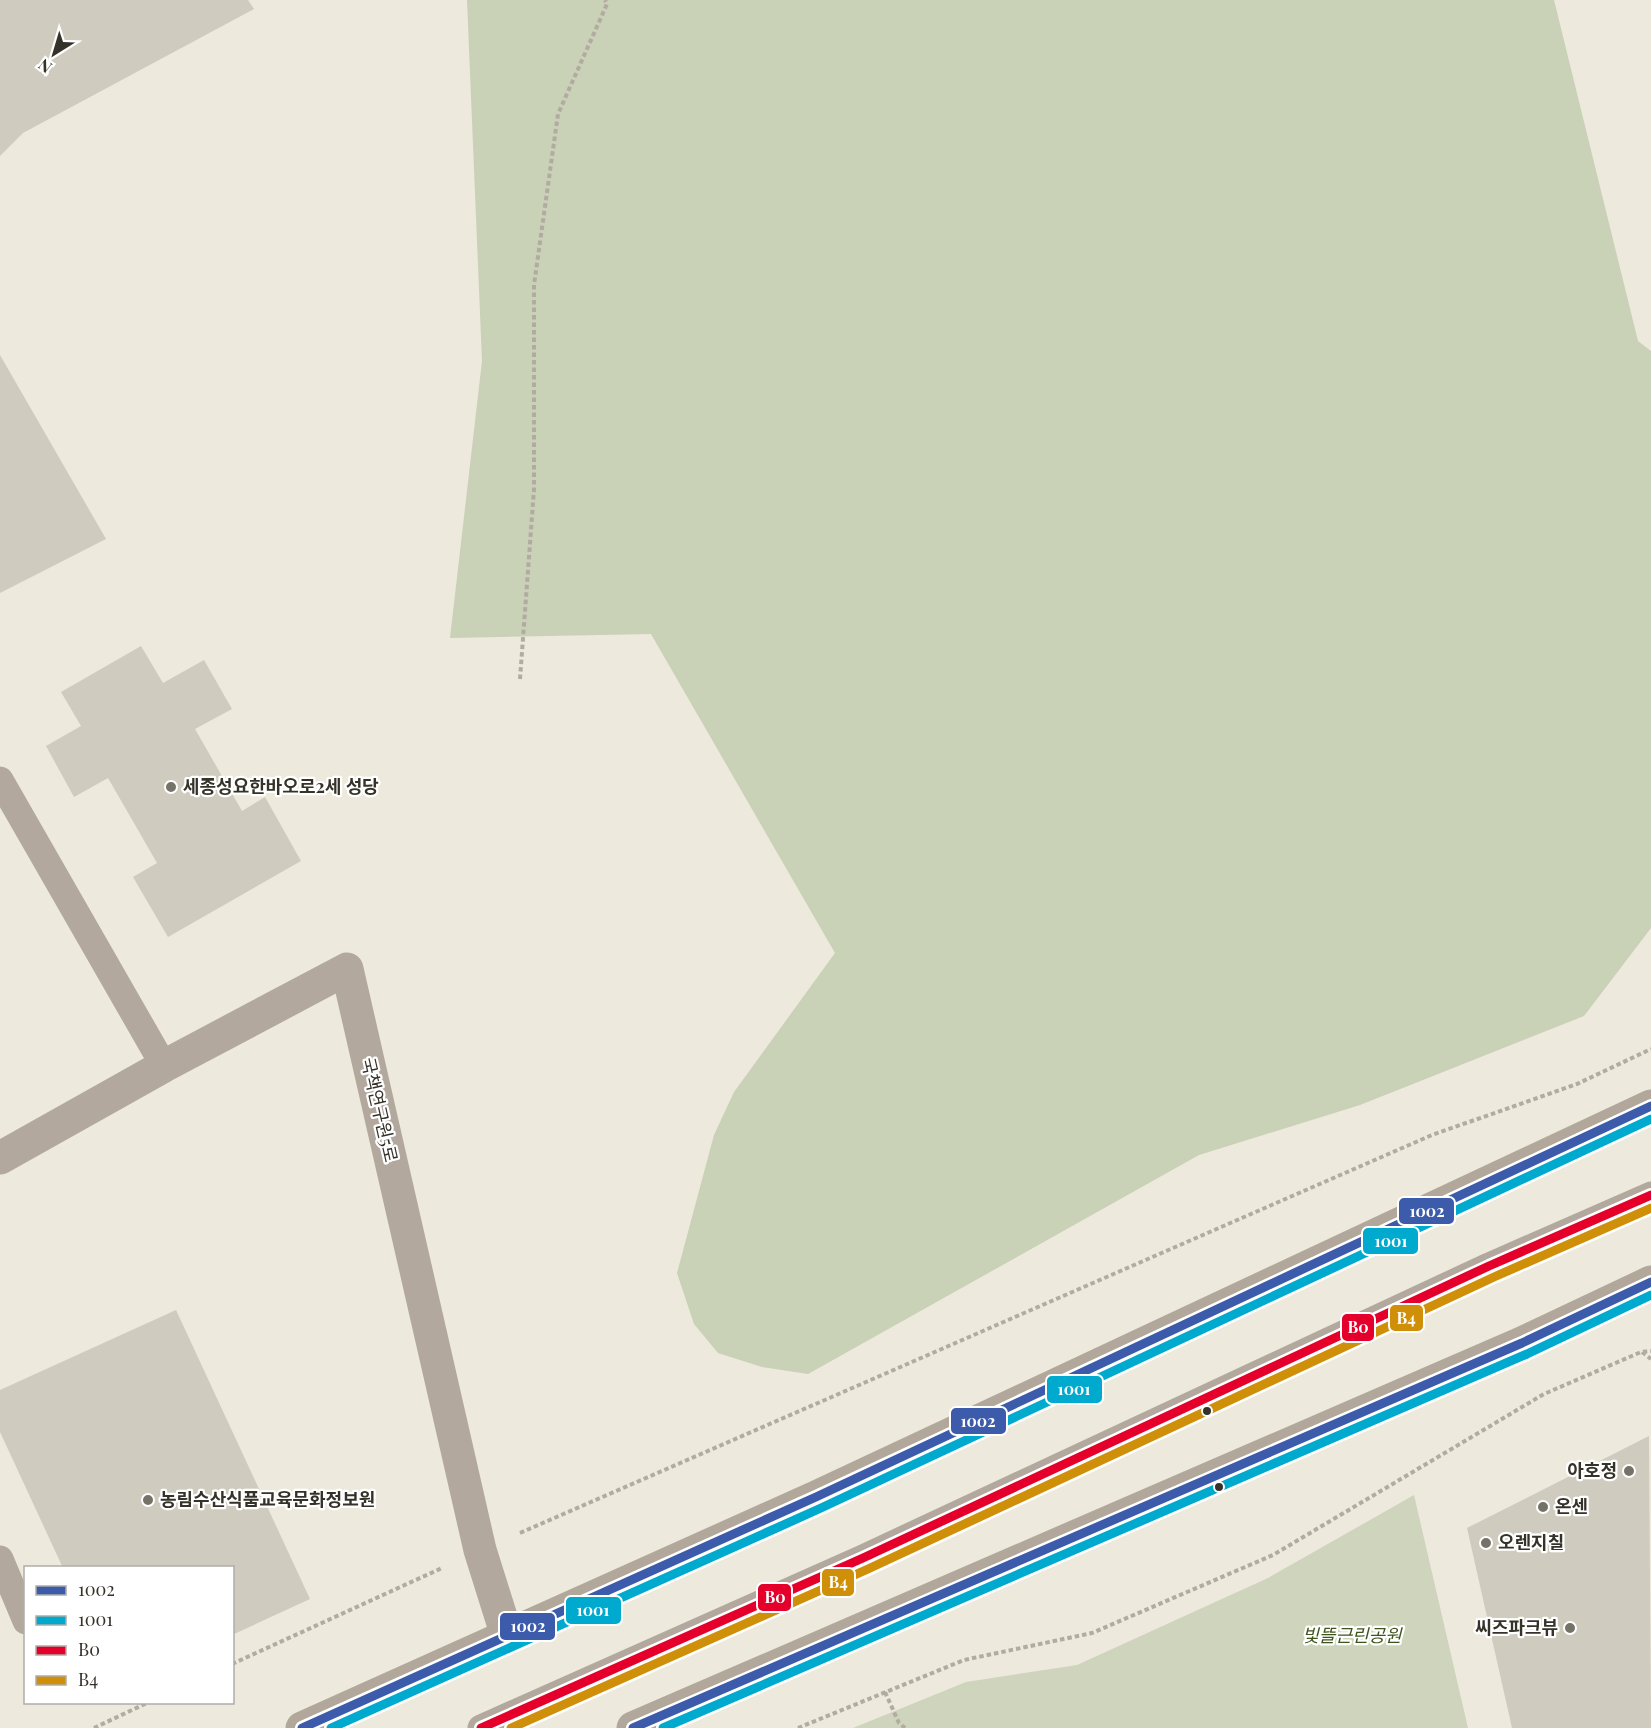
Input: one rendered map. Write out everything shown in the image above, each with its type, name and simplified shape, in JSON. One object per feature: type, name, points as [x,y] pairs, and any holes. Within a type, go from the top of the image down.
[{"type":"street","name":"국책연구원5로","points":[[0,1158],[164,1066],[347,969],[480,1550],[507,1636]]},
{"type":"street","points":[[302,1728],[848,1482],[1651,1106]]},
{"type":"street","points":[[633,1728],[1522,1343],[1651,1282]]},
{"type":"lane","points":[[0,780],[164,1066]]},
{"type":"lane","points":[[481,1728],[862,1558],[1489,1266],[1651,1196]]},
{"type":"lane","points":[[0,1559],[24,1616]]},
{"type":"path","points":[[520,679],[534,489],[534,285],[558,114],[607,4],[605,0]]},
{"type":"path","points":[[234,1663],[480,1550],[1421,1140],[1577,1084],[1651,1049]]},
{"type":"path","points":[[798,1728],[964,1660],[1092,1633],[1273,1555],[1544,1394],[1641,1352],[1651,1350]]},
{"type":"path","points":[[1641,1352],[1651,1359]]},
{"type":"path","points":[[885,1692],[899,1723],[905,1728]]},
{"type":"path","points":[[94,1728],[145,1704]]},
{"type":"green space","points":[[467,0],[1554,0],[1638,341],[1651,351],[1651,928],[1584,1016],[1360,1105],[1199,1155],[808,1374],[762,1367],[718,1353],[694,1324],[677,1273],[714,1135],[734,1092],[835,953],[651,634],[450,638],[482,361]]},
{"type":"green space","name":"빛뜰근린공원","points":[[1414,1495],[1468,1728],[853,1728],[966,1682],[1077,1665],[1268,1578]]},
{"type":"building","points":[[0,0],[248,0],[254,9],[23,133],[0,156]]},
{"type":"building","points":[[0,355],[106,539],[0,593]]},
{"type":"building","name":"세종성요한바오로2세 성당","points":[[141,646],[163,683],[204,660],[232,709],[195,729],[242,811],[265,797],[301,861],[168,937],[133,877],[157,863],[108,778],[74,797],[46,746],[81,726],[61,692]]},
{"type":"building","name":"농림수산식품교육문화정보원","points":[[176,1310],[310,1599],[234,1634],[234,1566],[62,1566],[0,1432],[0,1390]]},
{"type":"building","name":"씨즈파크뷰","points":[[1649,1436],[1651,1728],[1512,1728],[1467,1528]]},
{"type":"transit line","name":"1002","points":[[302,1728],[816,1497],[1651,1106]]},
{"type":"transit line","name":"1001","points":[[331,1728],[821,1508],[1651,1119]]},
{"type":"transit line","name":"B0","points":[[481,1728],[863,1558],[1489,1266],[1651,1195]]},
{"type":"transit line","name":"B4","points":[[511,1728],[868,1569],[1494,1277],[1651,1208]]},
{"type":"transit line","name":"1002","points":[[633,1728],[1522,1343],[1651,1282]]},
{"type":"transit line","name":"1001","points":[[663,1728],[1527,1354],[1651,1295]]},
{"type":"place","name":"세종성요한바오로2세 성당","points":[[171,787]]},
{"type":"place","name":"아호정","points":[[1629,1471]]},
{"type":"place","name":"농림수산식품교육문화정보원","points":[[148,1500]]},
{"type":"place","name":"온센","points":[[1543,1507]]},
{"type":"place","name":"오렌지칠","points":[[1486,1543]]},
{"type":"place","name":"씨즈파크뷰","points":[[1570,1628]]}]
